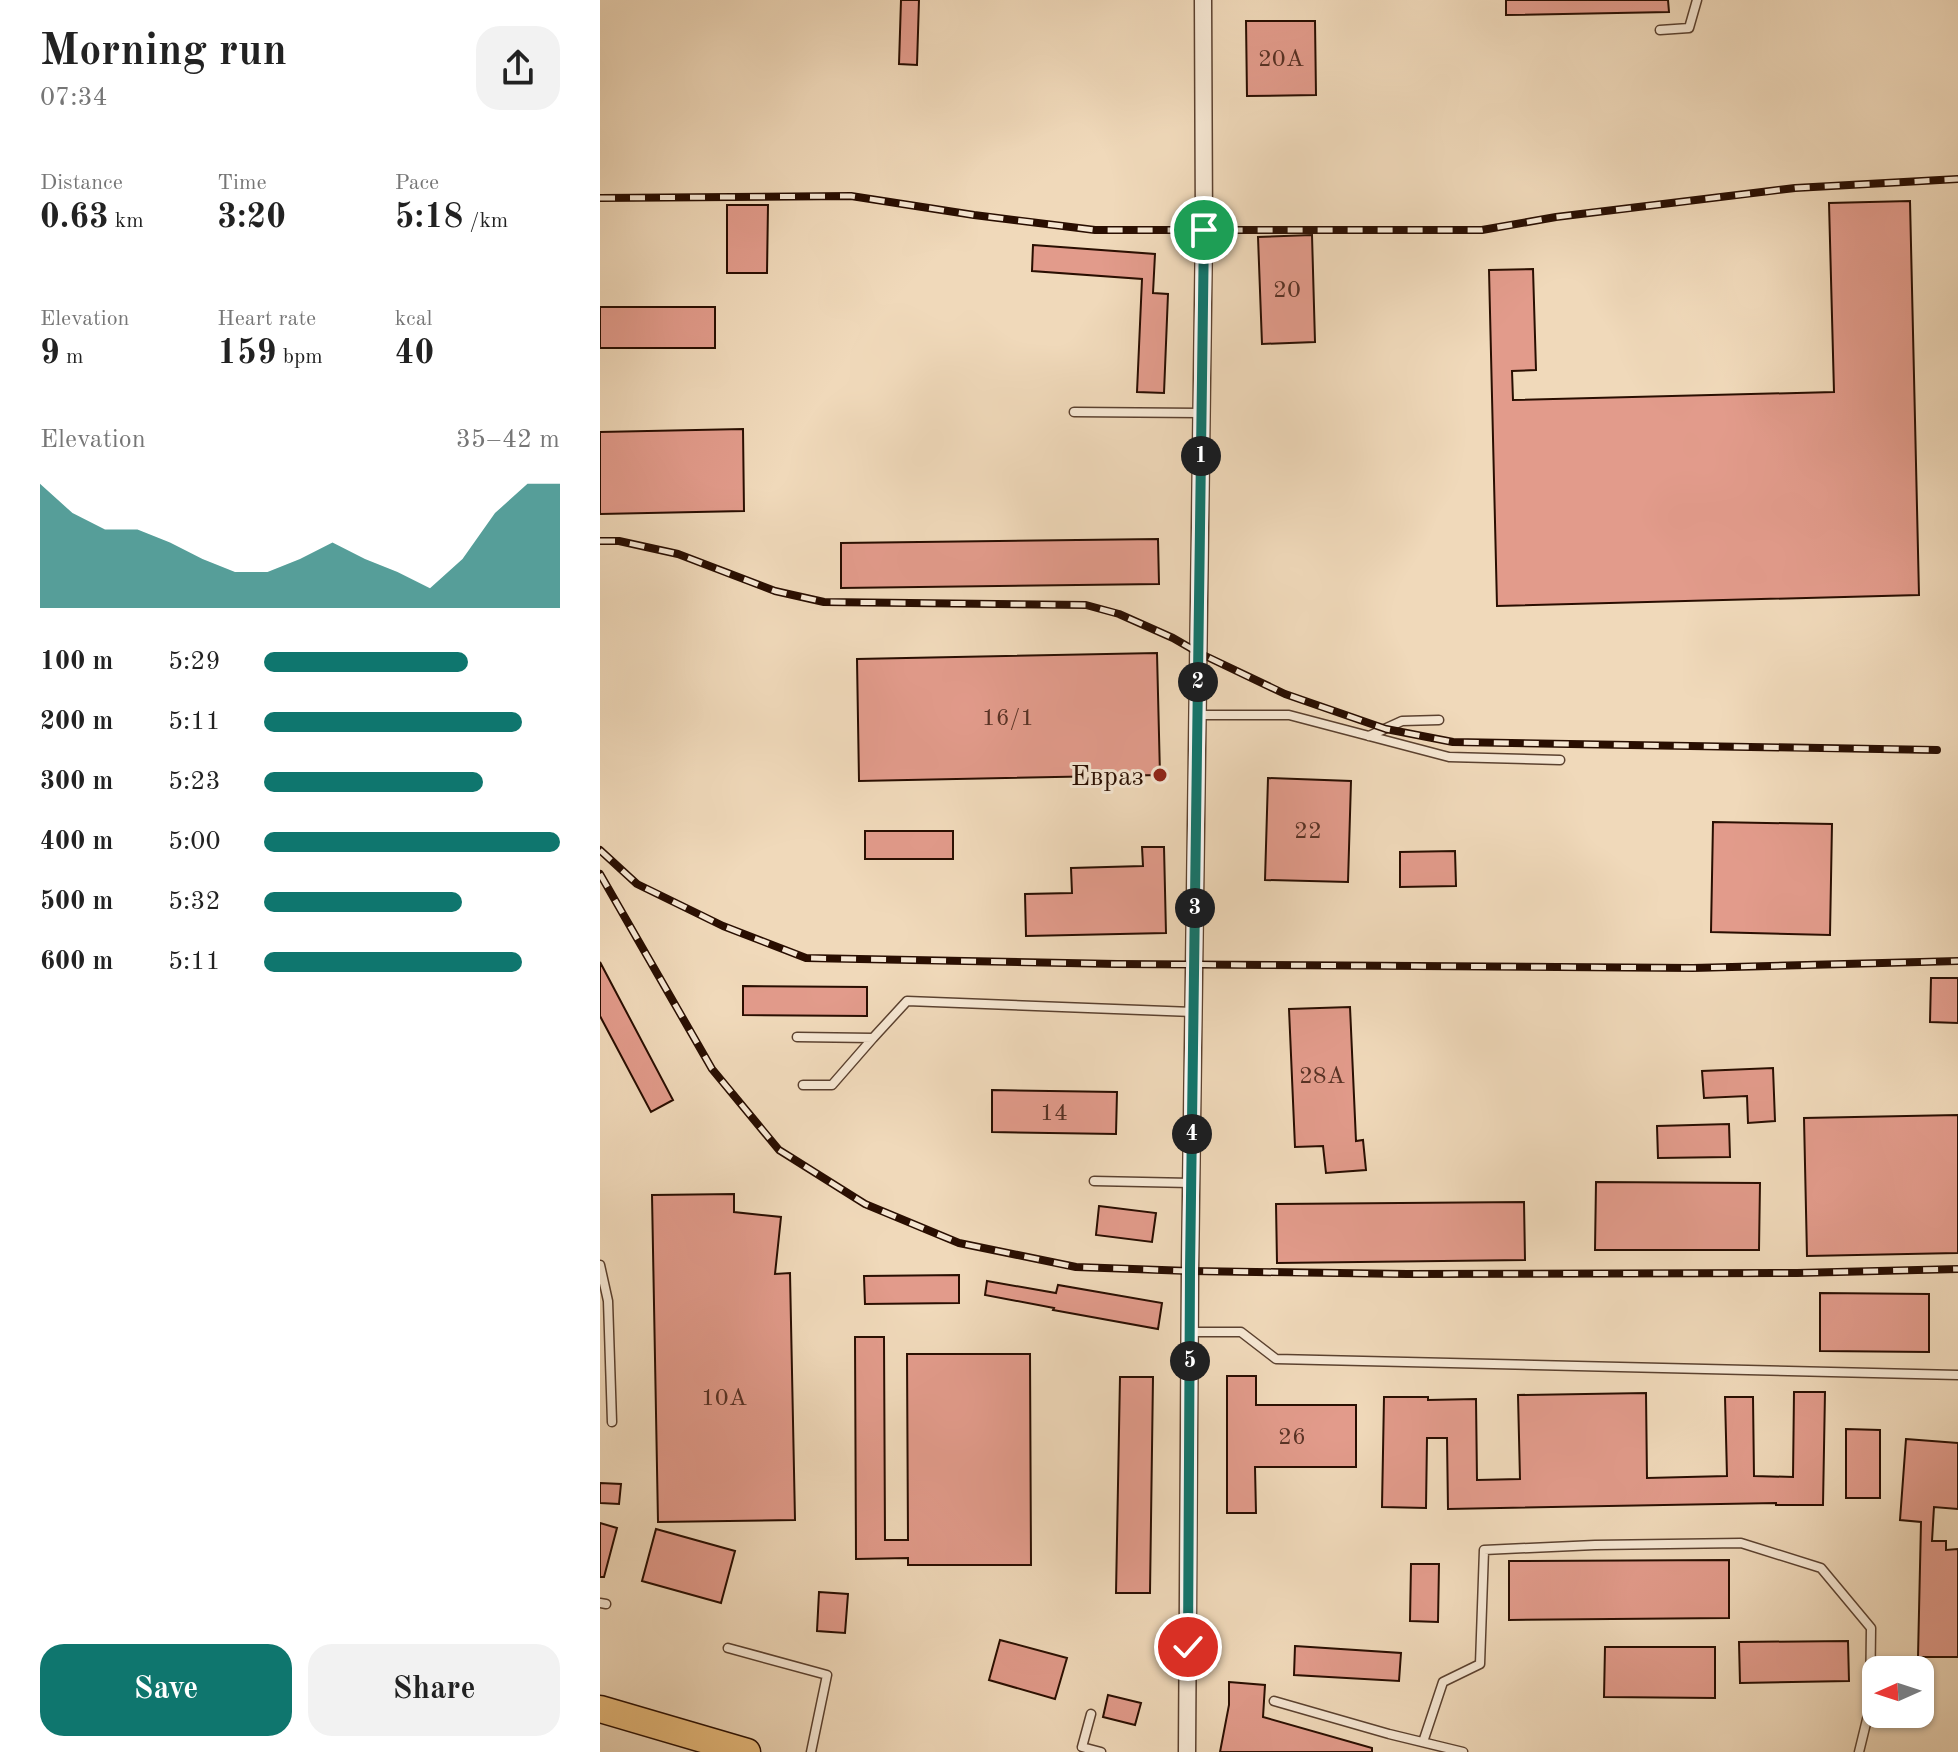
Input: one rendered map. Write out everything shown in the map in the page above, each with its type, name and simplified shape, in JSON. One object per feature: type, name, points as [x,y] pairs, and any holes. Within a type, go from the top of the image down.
[{"type":"highway","points":[[600,1709],[747,1752]]},
{"type":"street","points":[[1187,1752],[1204,230],[1203,0]]},
{"type":"lane","points":[[1660,30],[1689,28],[1697,0]]},
{"type":"lane","points":[[1074,412],[1202,413]]},
{"type":"lane","points":[[1198,715],[1289,715],[1449,757],[1560,760]]},
{"type":"lane","points":[[1369,736],[1402,721],[1439,720]]},
{"type":"lane","points":[[803,1085],[832,1085],[907,1001],[1194,1012]]},
{"type":"lane","points":[[797,1037],[873,1038]]},
{"type":"lane","points":[[1094,1181],[1191,1183]]},
{"type":"lane","points":[[600,1265],[608,1301],[612,1422]]},
{"type":"lane","points":[[1190,1332],[1241,1332],[1276,1359],[1958,1375]]},
{"type":"lane","points":[[1423,1742],[1443,1682],[1480,1664],[1484,1550],[1741,1543],[1821,1568],[1871,1628],[1870,1707],[1859,1752]]},
{"type":"lane","points":[[728,1648],[827,1675],[811,1752]]},
{"type":"lane","points":[[1274,1701],[1463,1752]]},
{"type":"lane","points":[[1091,1714],[1082,1747],[1101,1752]]},
{"type":"building","points":[[901,0],[919,0],[917,65],[899,64]]},
{"type":"building","points":[[1506,0],[1668,0],[1669,12],[1506,15]]},
{"type":"building","points":[[1246,21],[1315,21],[1316,95],[1247,96]]},
{"type":"building","points":[[1910,201],[1919,595],[1497,606],[1489,270],[1533,269],[1536,370],[1512,371],[1513,400],[1834,392],[1829,203]]},
{"type":"building","points":[[727,205],[768,205],[767,273],[727,273]]},
{"type":"building","points":[[1312,235],[1315,342],[1262,344],[1258,237]]},
{"type":"building","points":[[1033,245],[1155,254],[1153,293],[1168,294],[1164,393],[1137,392],[1142,279],[1032,271]]},
{"type":"building","points":[[600,307],[715,307],[715,348],[600,348]]},
{"type":"building","points":[[743,429],[744,511],[600,514],[600,432]]},
{"type":"building","points":[[1158,539],[1159,584],[841,588],[841,543]]},
{"type":"building","points":[[1157,653],[1160,775],[859,781],[857,659]]},
{"type":"building","points":[[1268,778],[1351,781],[1348,882],[1265,880]]},
{"type":"building","points":[[1713,822],[1832,824],[1830,935],[1711,932]]},
{"type":"building","points":[[865,831],[953,831],[953,859],[865,859]]},
{"type":"building","points":[[1142,847],[1164,847],[1166,933],[1026,936],[1025,894],[1072,893],[1071,868],[1143,866]]},
{"type":"building","points":[[1455,851],[1456,886],[1400,887],[1400,852]]},
{"type":"building","points":[[600,962],[673,1100],[651,1112],[600,1016]]},
{"type":"building","points":[[1931,978],[1958,978],[1958,1023],[1930,1022]]},
{"type":"building","points":[[743,986],[867,987],[867,1016],[743,1015]]},
{"type":"building","points":[[1350,1007],[1356,1141],[1363,1140],[1366,1170],[1326,1173],[1323,1146],[1295,1147],[1289,1009]]},
{"type":"building","points":[[1773,1068],[1775,1121],[1748,1123],[1747,1096],[1704,1098],[1702,1071]]},
{"type":"building","points":[[992,1090],[1117,1092],[1116,1134],[992,1132]]},
{"type":"building","points":[[1958,1115],[1958,1253],[1807,1256],[1804,1118]]},
{"type":"building","points":[[1729,1124],[1730,1157],[1658,1158],[1657,1126]]},
{"type":"building","points":[[1596,1182],[1760,1183],[1759,1250],[1595,1250]]},
{"type":"building","points":[[734,1194],[734,1212],[781,1217],[775,1274],[790,1273],[795,1520],[658,1522],[652,1195]]},
{"type":"building","points":[[1524,1202],[1525,1260],[1277,1263],[1276,1204]]},
{"type":"building","points":[[1099,1206],[1156,1213],[1152,1242],[1096,1235]]},
{"type":"building","points":[[959,1275],[959,1303],[865,1304],[864,1276]]},
{"type":"building","points":[[987,1281],[1056,1293],[1058,1285],[1162,1303],[1158,1329],[985,1295]]},
{"type":"building","points":[[1820,1293],[1929,1294],[1929,1352],[1820,1351]]},
{"type":"building","points":[[855,1337],[884,1337],[885,1540],[908,1540],[907,1354],[1030,1354],[1031,1565],[908,1565],[908,1558],[856,1559]]},
{"type":"building","points":[[1227,1376],[1256,1376],[1256,1405],[1356,1405],[1356,1467],[1255,1467],[1256,1513],[1227,1513]]},
{"type":"building","points":[[1120,1377],[1153,1377],[1150,1593],[1116,1593]]},
{"type":"building","points":[[1794,1392],[1825,1392],[1823,1505],[1776,1503],[1448,1509],[1447,1438],[1427,1438],[1426,1508],[1382,1507],[1384,1397],[1476,1399],[1477,1480],[1520,1479],[1518,1395],[1646,1393],[1647,1478],[1727,1476],[1725,1397],[1753,1397],[1754,1476],[1793,1477]]},
{"type":"building","points":[[1846,1429],[1880,1430],[1880,1498],[1846,1498]]},
{"type":"building","points":[[1906,1439],[1958,1443],[1958,1509],[1934,1507],[1932,1541],[1946,1541],[1946,1550],[1958,1549],[1958,1657],[1918,1656],[1921,1522],[1900,1520]]},
{"type":"building","points":[[600,1483],[621,1484],[619,1504],[600,1503]]},
{"type":"building","points":[[600,1523],[617,1528],[604,1577],[600,1577]]},
{"type":"building","points":[[656,1529],[735,1551],[721,1603],[642,1581]]},
{"type":"building","points":[[1729,1560],[1729,1618],[1509,1620],[1509,1561]]},
{"type":"building","points":[[1411,1564],[1439,1564],[1438,1622],[1410,1621]]},
{"type":"building","points":[[819,1592],[848,1594],[845,1633],[817,1631]]},
{"type":"building","points":[[1000,1640],[1067,1658],[1055,1699],[989,1680]]},
{"type":"building","points":[[1848,1641],[1849,1681],[1740,1683],[1739,1642]]},
{"type":"building","points":[[1295,1646],[1401,1653],[1399,1681],[1294,1675]]},
{"type":"building","points":[[1605,1647],[1715,1647],[1715,1698],[1604,1697]]},
{"type":"building","points":[[1229,1682],[1265,1685],[1263,1717],[1372,1748],[1372,1752],[1220,1752],[1229,1705]]},
{"type":"building","points":[[1108,1695],[1141,1703],[1135,1725],[1103,1717]]},
{"type":"railway","points":[[600,198],[851,196],[1095,230],[1482,230],[1556,217],[1795,188],[1958,179]]},
{"type":"railway","points":[[600,541],[619,541],[678,554],[775,591],[824,602],[1086,605],[1119,614],[1173,638],[1285,694],[1386,729],[1453,742],[1937,750]]},
{"type":"railway","points":[[600,850],[637,884],[723,926],[806,958],[1117,964],[1693,968],[1958,961]]},
{"type":"railway","points":[[600,874],[712,1069],[779,1150],[865,1204],[959,1243],[1076,1267],[1190,1271],[1797,1273],[1958,1269]]},
{"type":"place","name":"Евраз","points":[[1160,775]]},
{"type":"route","points":[[1188,1647],[1204,230]]}]
